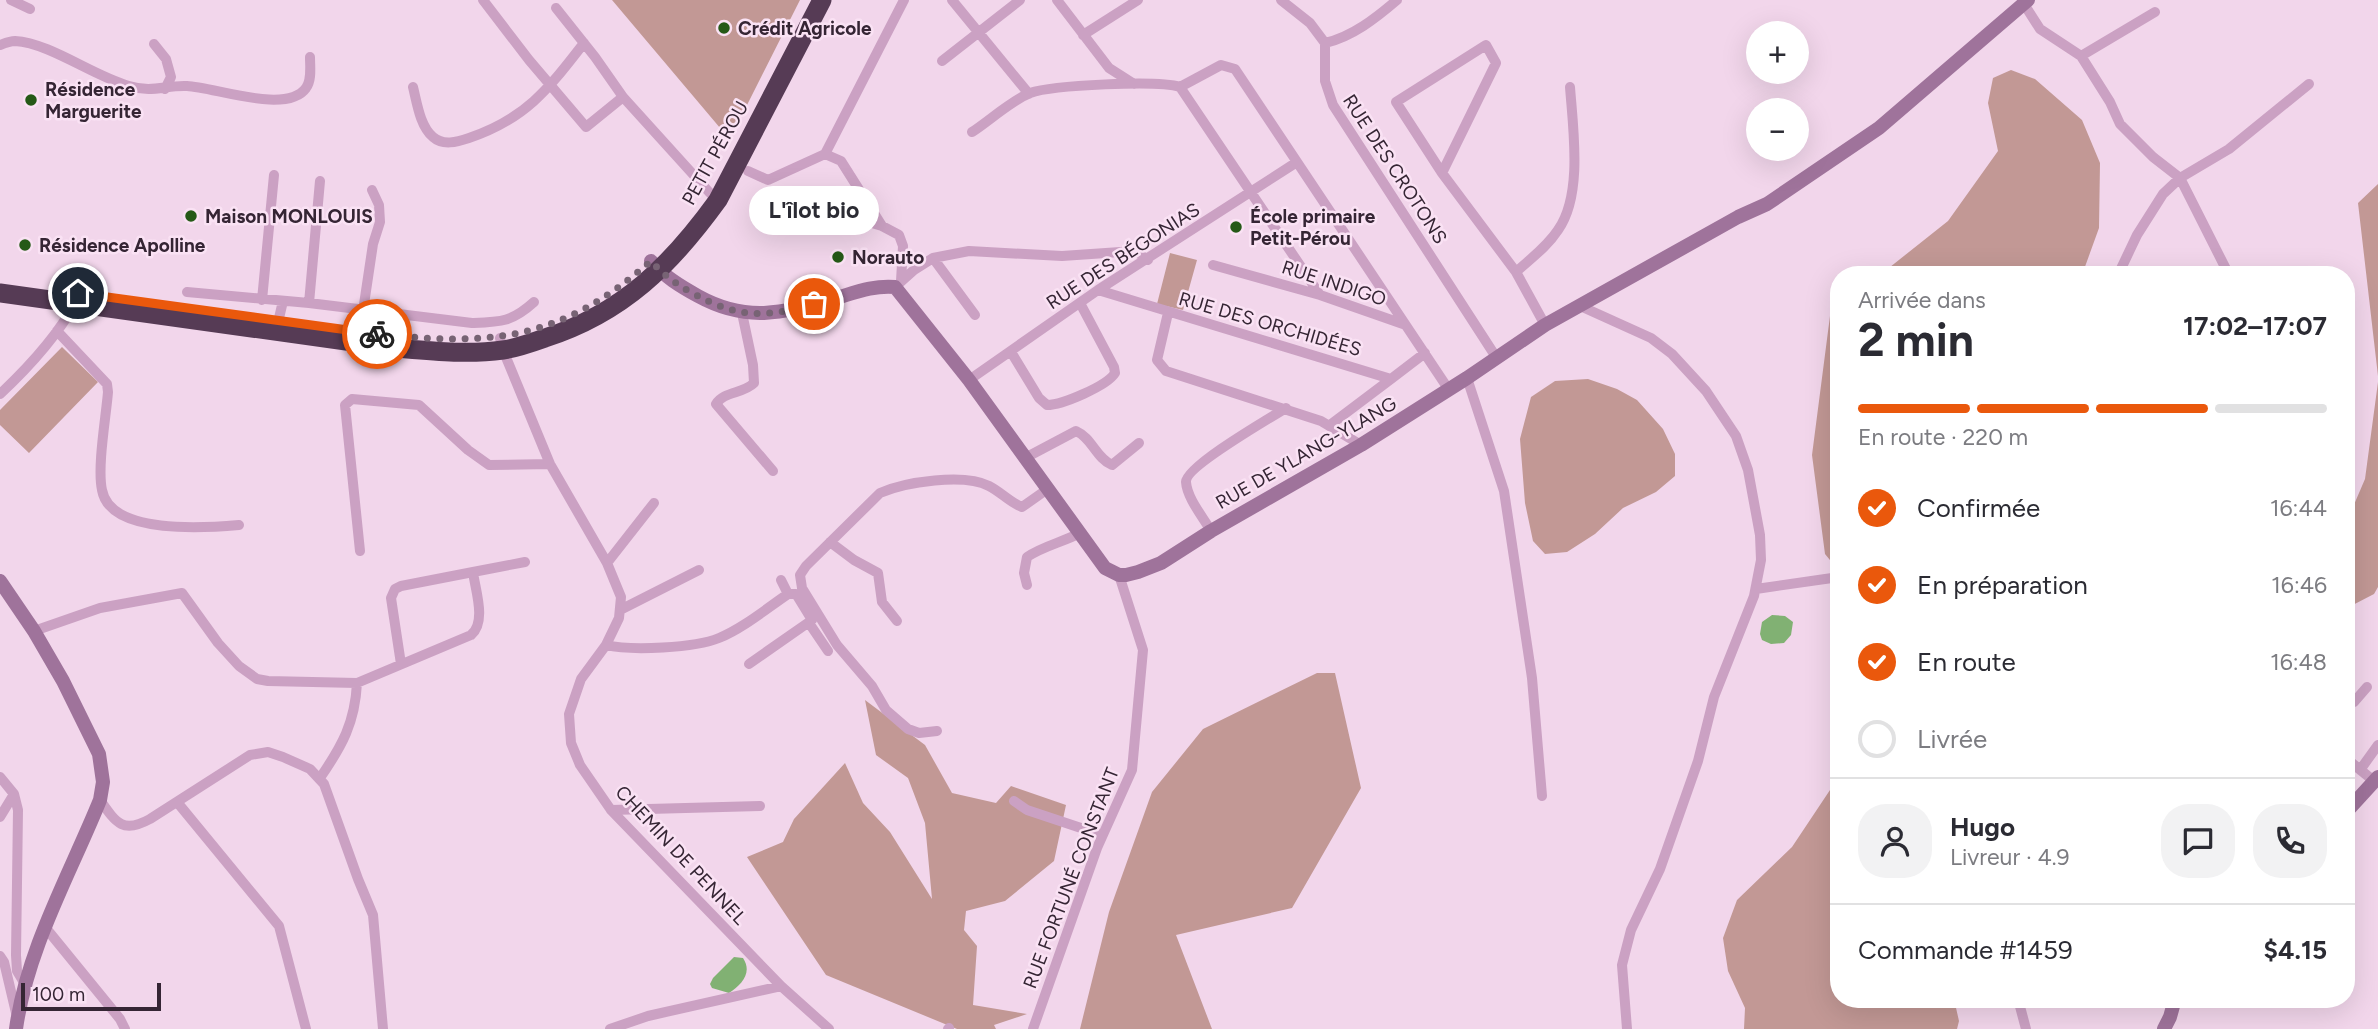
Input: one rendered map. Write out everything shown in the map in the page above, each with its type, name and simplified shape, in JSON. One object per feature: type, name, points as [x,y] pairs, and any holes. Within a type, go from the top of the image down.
[{"type":"highway","name":"PETIT PÉROU","points":[[714,196],[809,0]]},
{"type":"highway","name":"PETIT PÉROU","points":[[0,293],[122,299],[396,348],[442,351],[502,344],[580,312],[655,266],[682,228],[714,196],[822,0]]},
{"type":"highway","name":"PETIT PÉROU","points":[[0,282],[77,298],[277,326]]},
{"type":"street","points":[[11,0],[30,9]]},
{"type":"street","points":[[483,0],[586,127],[623,97]]},
{"type":"street","points":[[748,171],[768,180],[825,154],[904,0]]},
{"type":"street","points":[[952,0],[1029,94]]},
{"type":"street","points":[[942,61],[1020,0]]},
{"type":"street","points":[[1056,0],[1109,68],[1134,84]]},
{"type":"street","points":[[1083,35],[1138,0]]},
{"type":"street","points":[[1282,0],[1310,23],[1325,43],[1357,30],[1396,0]]},
{"type":"street","points":[[2026,2],[2040,29],[2081,56],[2110,102],[2120,124],[2153,157],[2180,178],[2224,266]]},
{"type":"street","name":"RUE DE YLANG-YLANG","points":[[1119,575],[1149,569],[1449,390],[1578,305],[1738,217],[1767,204],[1852,149],[1879,128],[2026,2]]},
{"type":"street","points":[[556,8],[623,97],[714,196]]},
{"type":"street","points":[[2081,56],[2155,12]]},
{"type":"street","points":[[0,45],[12,40],[33,44],[111,81],[134,88],[165,89],[187,86],[262,99],[295,97],[304,91],[309,81],[310,57]]},
{"type":"street","points":[[413,87],[423,122],[430,135],[438,141],[452,143],[511,121],[551,86],[584,43]]},
{"type":"street","name":"RUE DES CROTONS","points":[[1325,43],[1325,81],[1333,106],[1496,357]]},
{"type":"street","points":[[154,44],[166,60],[171,77],[165,89]]},
{"type":"street","points":[[1442,173],[1496,63],[1486,45],[1396,102],[1442,173],[1516,272],[1545,325]]},
{"type":"street","points":[[972,132],[1029,94],[1051,89],[1134,84],[1159,83],[1180,87],[1221,65],[1231,66],[1449,390]]},
{"type":"street","points":[[2122,266],[2137,235],[2163,194],[2180,178],[2229,149],[2309,84]]},
{"type":"street","points":[[1180,87],[1320,295]]},
{"type":"street","points":[[1516,272],[1560,229],[1573,195],[1574,132],[1570,87]]},
{"type":"street","points":[[825,154],[841,161],[882,226]]},
{"type":"street","name":"RUE DES BÉGONIAS","points":[[970,380],[1098,290],[1297,162]]},
{"type":"street","points":[[262,300],[274,174]]},
{"type":"street","points":[[309,303],[320,181]]},
{"type":"street","points":[[363,311],[373,244],[380,222],[379,205],[372,190]]},
{"type":"street","points":[[831,211],[894,231],[902,241],[898,284],[1105,568],[1119,575]]},
{"type":"street","points":[[655,266],[675,284],[711,303],[742,313],[766,314],[789,311],[872,287],[898,284],[933,258],[969,251],[1062,256],[1135,251],[1148,260]]},
{"type":"street","points":[[933,258],[975,315]]},
{"type":"street","name":"RUE INDIGO","points":[[1213,265],[1320,295],[1404,324]]},
{"type":"street","name":"RUE DES ORCHIDÉES","points":[[1098,290],[1391,379]]},
{"type":"street","points":[[187,292],[309,303],[472,323],[494,322],[520,315],[534,302]]},
{"type":"street","points":[[0,394],[57,331],[77,298]]},
{"type":"street","points":[[277,326],[283,301]]},
{"type":"street","points":[[1011,352],[1039,398],[1047,405],[1061,403],[1107,382],[1115,370],[1080,303]]},
{"type":"street","points":[[1578,305],[1651,338],[1672,354],[1706,390],[1736,436],[1748,470],[1760,534],[1761,560],[1756,589],[1714,697],[1698,761],[1660,869],[1631,930],[1622,965],[1627,1029]]},
{"type":"street","points":[[742,313],[754,383],[744,390],[722,397],[716,404],[773,471]]},
{"type":"street","points":[[1168,313],[1157,360],[1166,371],[1286,408],[1330,425],[1361,444]]},
{"type":"street","points":[[57,331],[107,384],[101,481],[104,498],[109,506],[117,514],[127,518],[178,527],[239,525]]},
{"type":"street","points":[[502,344],[550,464],[620,590],[622,609],[699,570]]},
{"type":"street","points":[[1330,425],[1425,353]]},
{"type":"street","points":[[1467,378],[1504,491],[1532,678],[1542,796]]},
{"type":"street","points":[[360,551],[345,405],[352,398],[419,405],[489,466],[550,464]]},
{"type":"street","points":[[1211,531],[1191,496],[1187,476],[1200,463],[1286,408]]},
{"type":"street","points":[[1025,458],[1076,431],[1084,434],[1105,461],[1112,464],[1139,443]]},
{"type":"street","points":[[937,732],[919,733],[908,729],[886,710],[872,686],[838,645],[802,588],[800,575],[880,493],[901,485],[936,480],[980,483],[988,485],[1022,507],[1049,488]]},
{"type":"street","points":[[607,564],[654,503]]},
{"type":"street","points":[[1027,584],[1024,573],[1027,557],[1080,533]]},
{"type":"street","points":[[830,542],[854,560],[878,573],[882,602],[897,621]]},
{"type":"street","points":[[401,664],[391,598],[395,589],[525,562]]},
{"type":"street","points":[[34,631],[100,608],[178,592],[184,595],[226,652],[257,679],[282,683],[357,683],[477,631],[480,619],[473,572]]},
{"type":"street","name":"RUE FORTUNÉ CONSTANT","points":[[1033,1029],[1065,932],[1102,835],[1132,770],[1143,658],[1141,641],[1119,575]]},
{"type":"street","points":[[1756,589],[1830,578]]},
{"type":"street","points":[[781,580],[788,594]]},
{"type":"street","points":[[0,581],[34,631],[63,681],[99,754],[103,782],[100,800],[45,927],[16,1024]]},
{"type":"street","points":[[606,645],[623,649],[692,644],[719,639],[788,594],[796,594],[812,619],[749,664]]},
{"type":"street","name":"CHEMIN DE PENNEL","points":[[622,609],[606,645],[581,679],[569,714],[571,743],[580,765],[611,810],[781,986],[829,1029]]},
{"type":"street","points":[[809,623],[828,651]]},
{"type":"street","points":[[320,778],[342,744],[355,707],[357,683]]},
{"type":"street","points":[[2355,701],[2367,687]]},
{"type":"street","points":[[2360,770],[2378,745]]},
{"type":"street","points":[[100,800],[111,817],[126,827],[140,824],[243,759],[258,753],[268,752],[310,769],[320,778],[373,915],[383,1029]]},
{"type":"street","points":[[2355,765],[2376,779],[2355,802]]},
{"type":"street","points":[[0,777],[14,794],[18,810],[16,955],[17,971],[26,986]]},
{"type":"street","points":[[0,817],[14,794]]},
{"type":"street","points":[[1014,800],[1027,810],[1102,835]]},
{"type":"street","points":[[177,802],[279,926],[306,1029]]},
{"type":"street","points":[[611,810],[760,806]]},
{"type":"street","points":[[45,927],[120,1019],[125,1029]]},
{"type":"street","points":[[0,956],[4,962],[16,1024]]},
{"type":"street","points":[[610,1029],[648,1016],[781,986]]},
{"type":"street","points":[[2020,1008],[2026,1029]]},
{"type":"street","points":[[2164,1029],[2173,1008]]},
{"type":"shaded area","points":[[612,0],[800,0],[745,109],[726,135]]},
{"type":"shaded area","points":[[2011,70],[2035,79],[2082,120],[2100,163],[2099,228],[2085,266],[1891,266],[1948,221],[1998,151],[1988,103],[1993,78]]},
{"type":"shaded area","points":[[2378,184],[2378,376],[2358,203]]},
{"type":"shaded area","points":[[1170,253],[1197,260],[1183,310],[1157,304]]},
{"type":"shaded area","points":[[1830,316],[1830,560],[1825,554],[1812,455]]},
{"type":"shaded area","points":[[62,347],[98,382],[29,453],[0,425],[0,410]]},
{"type":"shaded area","points":[[1588,379],[1617,389],[1637,400],[1663,429],[1675,454],[1675,476],[1656,492],[1623,508],[1595,534],[1567,552],[1545,554],[1533,541],[1525,503],[1520,439],[1531,397],[1555,381]]},
{"type":"shaded area","points":[[2378,382],[2378,587],[2374,594],[2355,604],[2355,502],[2365,479]]},
{"type":"shaded area","points":[[1772,615],[1785,616],[1793,622],[1791,635],[1784,643],[1771,644],[1762,640],[1762,622]]},
{"type":"shaded area","points":[[1317,673],[1335,673],[1361,788],[1292,908],[1176,935],[1212,1029],[1080,1029],[1109,912],[1152,792],[1203,729]]},
{"type":"shaded area","points":[[865,700],[925,745],[952,793],[996,803],[1011,786],[1066,805],[1054,861],[1005,901],[966,911],[964,930],[977,946],[973,1005],[1027,1014],[994,1025],[996,1029],[957,1029],[826,975],[747,857],[783,842],[794,819],[845,763],[863,803],[890,832],[932,899],[925,823],[908,778],[876,755]]},
{"type":"shaded area","points":[[1830,790],[1830,1008],[1956,1008],[1959,1021],[1957,1029],[1744,1029],[1745,1008],[1728,971],[1723,938],[1737,900],[1792,847]]},
{"type":"shaded area","points":[[734,957],[743,958],[746,963],[744,978],[729,993],[712,988],[710,984],[713,978]]},
{"type":"way so far","points":[[377,334],[456,340],[500,338],[537,329],[580,312],[630,279],[651,261],[675,284],[731,311],[766,314],[814,304]]},
{"type":"place","name":"Crédit Agricole","points":[[724,28]]},
{"type":"place","name":"Résidence Marguerite","points":[[31,100]]},
{"type":"place","name":"Maison MONLOUIS","points":[[191,216]]},
{"type":"place","name":"École primaire Petit-Pérou","points":[[1236,227]]},
{"type":"place","name":"Résidence Apolline","points":[[25,245]]},
{"type":"place","name":"Norauto","points":[[838,257]]},
{"type":"place","name":"L'îlot bio","points":[[814,304]]},
{"type":"route","points":[[78,293],[377,334]]}]
